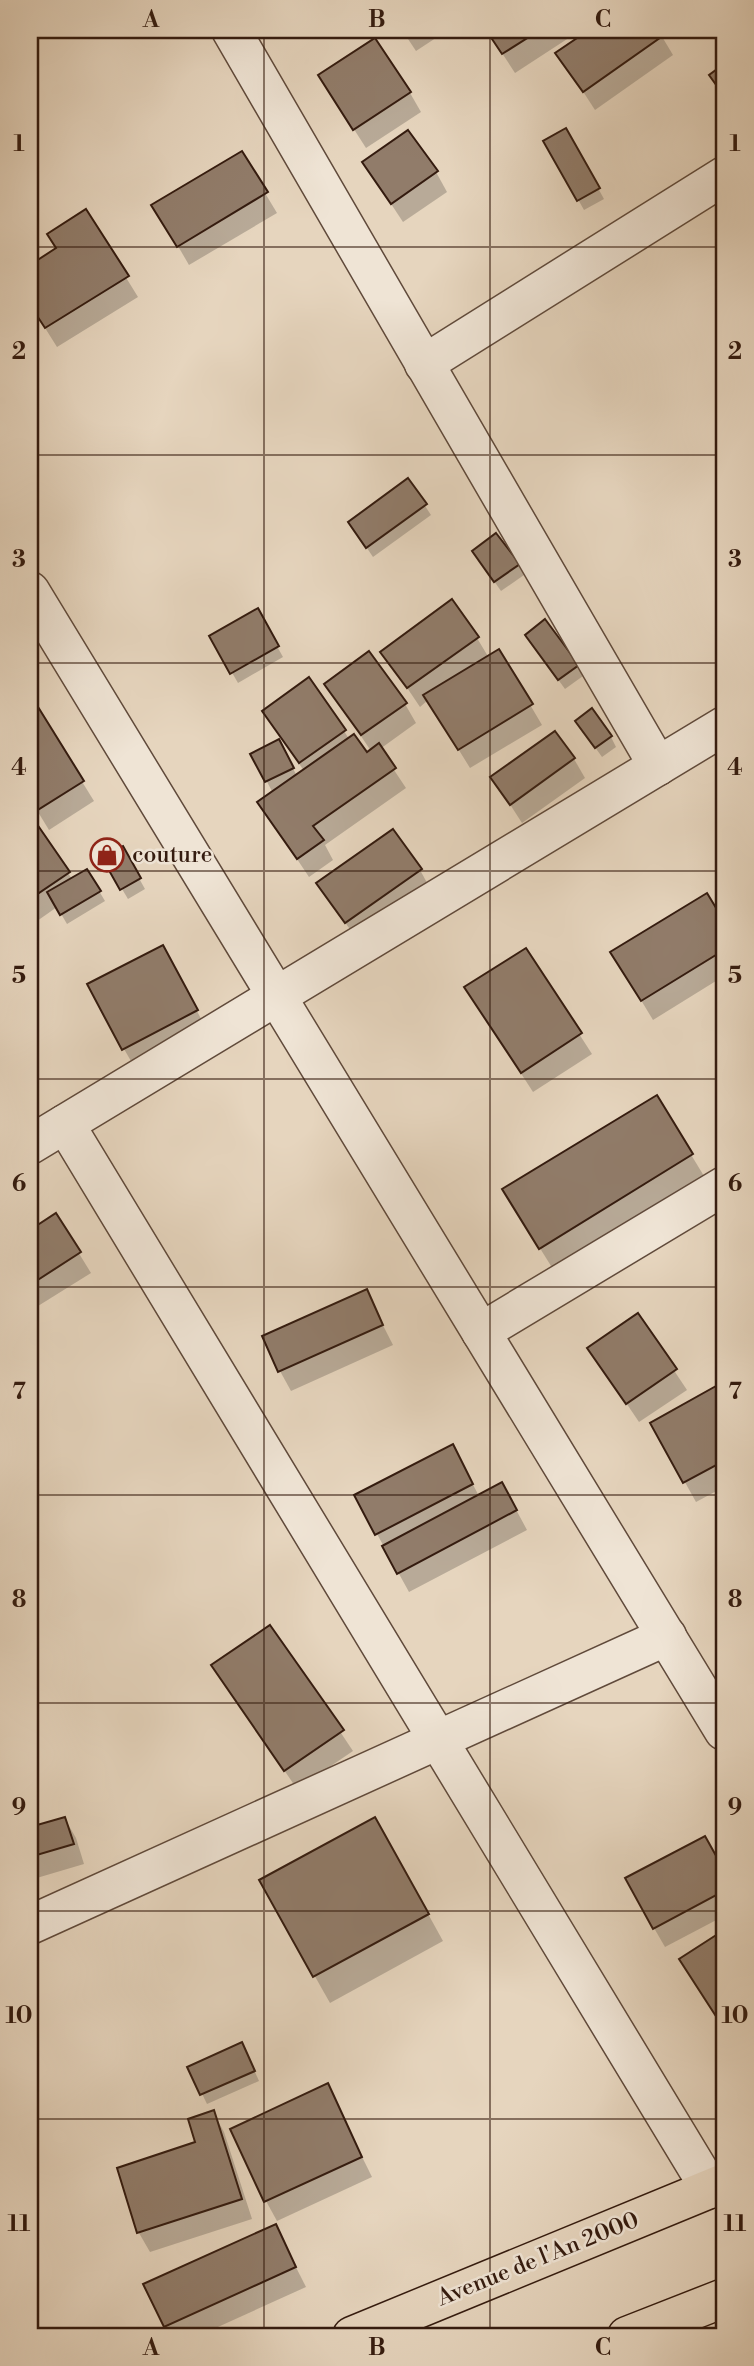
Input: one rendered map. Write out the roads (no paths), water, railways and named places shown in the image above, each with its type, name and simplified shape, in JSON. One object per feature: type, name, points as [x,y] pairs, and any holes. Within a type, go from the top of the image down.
[{"type":"main road","name":"Avenue de l'An 2000","points":[[352,2336],[717,2186]]},
{"type":"main road","points":[[646,2333],[724,2298]]},
{"type":"street","points":[[231,30],[658,766]]},
{"type":"street","points":[[424,363],[724,176]]},
{"type":"street","points":[[30,591],[43,642],[276,996],[724,1731]]},
{"type":"street","points":[[30,1145],[724,726]]},
{"type":"street","points":[[65,1124],[438,1740],[717,2186]]},
{"type":"street","points":[[481,1332],[724,1186]]},
{"type":"street","points":[[30,1925],[667,1636]]},
{"type":"place","name":"couture","points":[[107,855]]}]
